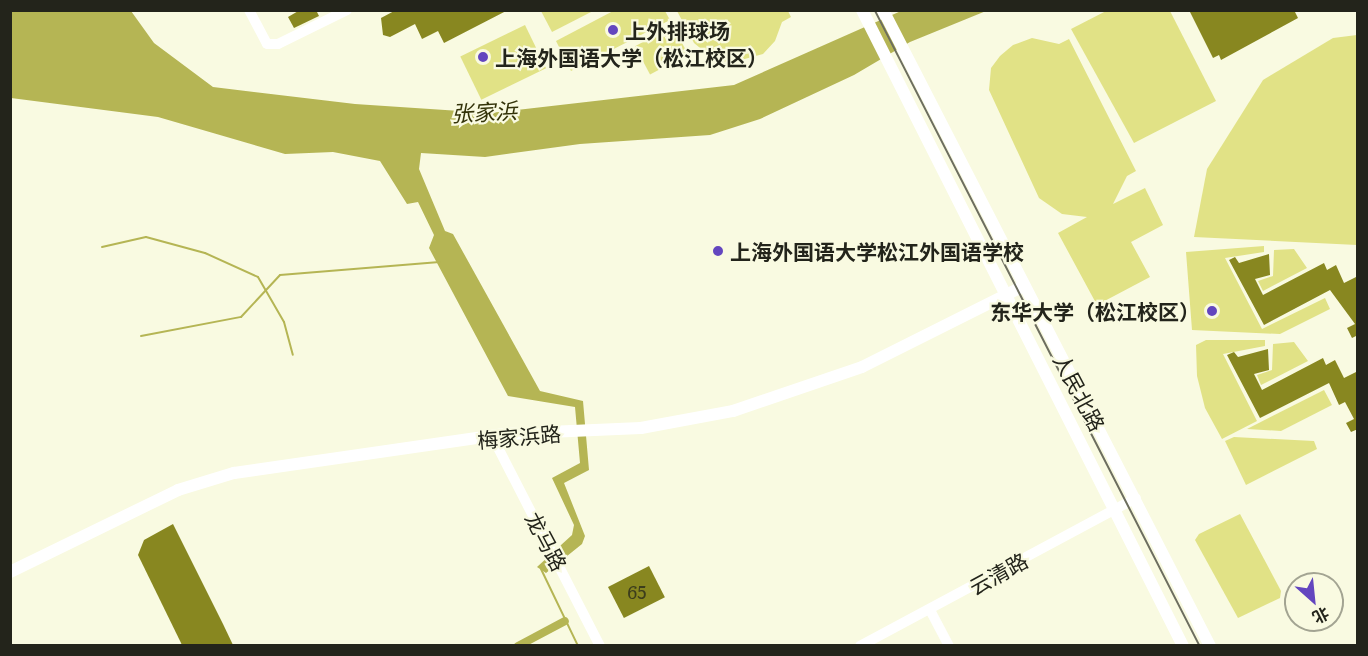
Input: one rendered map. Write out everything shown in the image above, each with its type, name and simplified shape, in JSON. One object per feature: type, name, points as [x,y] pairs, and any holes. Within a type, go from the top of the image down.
[{"type":"main road","name":"人民北路","points":[[883,11],[1210,645]]},
{"type":"main road","name":"人民北路","points":[[864,15],[890,63],[1004,296],[1183,645]]},
{"type":"main road","name":"梅家浜路","points":[[10,572],[178,490],[234,473],[492,436],[589,431],[686,422],[733,411],[862,367],[1024,286]]},
{"type":"street","points":[[249,10],[267,44],[279,44],[347,10]]},
{"type":"street","name":"龙马路","points":[[492,436],[600,645]]},
{"type":"street","name":"云清路","points":[[860,645],[930,610],[1136,498]]},
{"type":"street","points":[[930,610],[949,645]]},
{"type":"shaded area","name":"上外排球场","points":[[615,10],[665,11],[670,20],[571,71],[556,41]]},
{"type":"shaded area","points":[[1108,10],[1170,11],[1216,101],[1134,143],[1071,29]]},
{"type":"shaded area","points":[[11,11],[131,11],[154,43],[213,87],[355,104],[490,113],[734,85],[901,11],[986,11],[910,42],[854,75],[760,119],[710,135],[580,144],[485,157],[421,153],[419,169],[445,231],[453,234],[540,391],[583,401],[589,470],[564,483],[585,536],[582,544],[546,573],[537,567],[572,535],[574,525],[552,478],[580,463],[575,407],[508,396],[429,248],[434,235],[418,202],[407,204],[380,161],[333,152],[285,154],[158,117],[11,98]]},
{"type":"shaded area","points":[[541,11],[593,11],[552,32]]},
{"type":"shaded area","points":[[677,11],[788,11],[791,17],[782,22],[775,41],[763,54],[730,63],[711,57],[694,43]]},
{"type":"shaded area","points":[[525,25],[546,68],[481,100],[460,57]]},
{"type":"shaded area","points":[[673,26],[688,54],[650,74],[635,46]]},
{"type":"shaded area","points":[[1357,35],[1357,245],[1194,237],[1207,169],[1263,80],[1333,38]]},
{"type":"shaded area","points":[[1032,38],[1059,44],[1069,39],[1136,171],[1127,176],[1113,204],[1145,188],[1163,225],[1131,242],[1150,277],[1097,305],[1058,233],[1087,217],[1062,214],[1039,198],[989,90],[991,68],[1000,56],[1013,45]]},
{"type":"shaded area","points":[[1264,246],[1264,252],[1225,258],[1262,329],[1325,298],[1330,309],[1280,334],[1192,330],[1186,252]]},
{"type":"shaded area","points":[[1294,249],[1307,268],[1263,291],[1258,281],[1273,276],[1274,250]]},
{"type":"shaded area","points":[[1206,340],[1265,340],[1265,346],[1223,354],[1257,421],[1222,439],[1205,408],[1197,376],[1196,345]]},
{"type":"shaded area","points":[[1294,342],[1308,361],[1261,385],[1257,375],[1272,370],[1273,344]]},
{"type":"shaded area","points":[[1324,390],[1332,405],[1281,431],[1247,429]]},
{"type":"shaded area","points":[[1234,437],[1314,441],[1317,449],[1246,485],[1225,441]]},
{"type":"shaded area","points":[[1240,514],[1281,591],[1280,598],[1238,618],[1195,540],[1199,534]]},
{"type":"building","points":[[300,10],[316,10],[319,16],[294,28],[288,17]]},
{"type":"building","points":[[396,10],[508,10],[444,43],[438,31],[422,39],[415,24],[390,37],[383,35],[381,18]]},
{"type":"building","points":[[1189,10],[1294,10],[1298,18],[1221,60],[1219,55],[1213,58]]},
{"type":"building","points":[[1269,254],[1270,275],[1255,279],[1263,295],[1324,263],[1327,270],[1336,265],[1344,283],[1358,276],[1358,335],[1352,338],[1347,328],[1355,324],[1330,290],[1264,325],[1229,260],[1235,257],[1239,263]]},
{"type":"building","points":[[1268,349],[1269,370],[1254,374],[1262,390],[1323,358],[1326,365],[1335,360],[1344,378],[1358,371],[1358,429],[1351,432],[1346,423],[1354,419],[1345,402],[1339,405],[1329,383],[1260,418],[1227,355],[1234,352],[1238,357]]},
{"type":"building","points":[[173,524],[233,645],[182,645],[138,555],[144,540]]},
{"type":"building","points":[[649,566],[665,597],[624,618],[608,587]]},
{"type":"waterway","points":[[102,247],[146,237],[205,253],[258,277],[284,322],[293,355]]},
{"type":"waterway","points":[[141,336],[241,317],[280,275],[439,262]]},
{"type":"waterway","points":[[541,569],[578,646]]},
{"type":"waterway","points":[[518,646],[565,621]]},
{"type":"tram line","points":[[875,10],[1200,646]]},
{"type":"place","name":"上外排球场","points":[[613,30]]},
{"type":"place","name":"上海外国语大学（松江校区）","points":[[483,57]]},
{"type":"place","name":"上海外国语大学松江外国语学校","points":[[718,251]]},
{"type":"place","name":"东华大学（松江校区）","points":[[1212,311]]},
{"type":"water label","name":"张家浜","points":[[484,111]]}]
